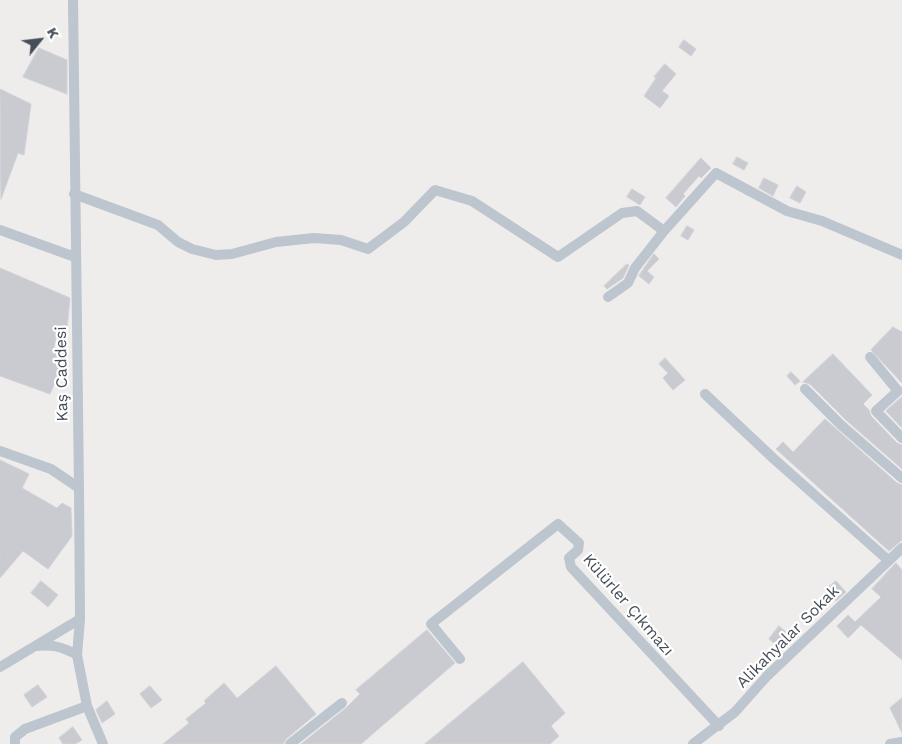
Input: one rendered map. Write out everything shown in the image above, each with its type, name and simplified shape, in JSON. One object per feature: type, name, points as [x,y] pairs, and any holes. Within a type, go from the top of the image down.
[{"type":"street","name":"Kaş Caddesi","points":[[73,0],[79,488],[80,619],[78,654],[87,706],[103,744]]},
{"type":"street","points":[[608,297],[628,283],[635,268],[664,231],[716,173],[787,211],[822,221],[902,255]]},
{"type":"street","points":[[74,194],[158,225],[185,245],[216,255],[232,254],[276,242],[314,238],[341,240],[368,250],[404,222],[436,190],[472,201],[558,257],[622,213],[637,211],[664,231]]},
{"type":"street","points":[[0,230],[75,257]]},
{"type":"street","points":[[870,357],[898,391],[876,411],[902,438]]},
{"type":"street","points":[[805,389],[841,425],[902,478]]},
{"type":"street","points":[[705,394],[774,459],[888,560]]},
{"type":"street","points":[[0,451],[51,470],[79,488]]},
{"type":"street","name":"Külürler Çıkmazı","points":[[460,659],[430,624],[558,524],[579,543],[578,550],[569,558],[571,567],[649,654],[683,686],[718,726]]},
{"type":"street","name":"Alikahyalar Sokak","points":[[694,744],[718,726],[902,548]]},
{"type":"street","points":[[0,667],[80,619]]},
{"type":"street","points":[[33,646],[49,644],[63,647],[78,654]]},
{"type":"street","points":[[295,742],[342,703]]},
{"type":"street","points":[[15,744],[15,738],[25,730],[87,706]]},
{"type":"street","points":[[890,744],[902,742]]},
{"type":"building","points":[[684,40],[696,49],[691,56],[679,47]]},
{"type":"building","points":[[39,48],[67,60],[67,94],[23,77]]},
{"type":"building","points":[[665,64],[676,74],[662,91],[669,96],[660,108],[644,96],[656,78],[654,77]]},
{"type":"building","points":[[0,89],[31,104],[24,155],[18,153],[1,199]]},
{"type":"building","points":[[737,157],[748,163],[744,170],[733,164]]},
{"type":"building","points":[[701,158],[711,168],[701,178],[699,176],[683,194],[685,196],[676,207],[666,198]]},
{"type":"building","points":[[764,178],[778,185],[773,196],[759,188]]},
{"type":"building","points":[[797,186],[806,192],[800,203],[790,198]]},
{"type":"building","points":[[632,189],[645,197],[640,205],[627,197]]},
{"type":"building","points":[[687,226],[694,230],[688,240],[681,236]]},
{"type":"building","points":[[654,254],[659,259],[647,271],[654,277],[649,284],[639,276]]},
{"type":"building","points":[[627,264],[629,265],[623,278],[607,289],[604,286]]},
{"type":"building","points":[[0,268],[70,298],[67,330],[58,326],[54,348],[64,351],[57,365],[62,367],[50,394],[0,376]]},
{"type":"building","points":[[893,327],[902,332],[902,383],[871,350]]},
{"type":"building","points":[[833,354],[872,395],[863,404],[869,410],[871,416],[897,443],[902,445],[902,469],[846,420],[810,384],[803,382]]},
{"type":"building","points":[[665,358],[685,380],[673,390],[663,378],[668,373],[659,364]]},
{"type":"building","points":[[791,372],[800,381],[795,385],[787,376]]},
{"type":"building","points":[[902,397],[902,428],[886,411]]},
{"type":"building","points":[[825,419],[897,483],[902,485],[902,540],[889,551],[776,449],[783,442],[793,452]]},
{"type":"building","points":[[0,460],[29,474],[22,488],[57,508],[62,503],[71,508],[72,536],[48,569],[23,551],[0,578]]},
{"type":"building","points":[[896,563],[902,570],[902,660],[861,625],[848,638],[837,626],[848,615],[855,622],[881,597],[872,589]]},
{"type":"building","points":[[41,581],[58,595],[48,607],[31,593]]},
{"type":"building","points":[[836,581],[846,592],[836,601],[825,590]]},
{"type":"building","points":[[779,626],[793,638],[783,650],[769,639]]},
{"type":"building","points":[[427,630],[455,663],[361,744],[301,744],[346,708],[360,694],[356,690]]},
{"type":"building","points":[[523,662],[565,713],[551,726],[559,736],[550,744],[425,744]]},
{"type":"building","points":[[276,666],[316,714],[286,739],[283,744],[163,744],[189,723],[186,719],[206,703],[204,701],[224,683],[237,698]]},
{"type":"building","points":[[38,685],[47,697],[32,707],[24,695]]},
{"type":"building","points":[[150,686],[162,700],[151,708],[140,694]]},
{"type":"building","points":[[902,698],[902,733],[890,708]]},
{"type":"building","points":[[107,701],[115,714],[102,723],[96,710]]},
{"type":"building","points":[[73,727],[82,740],[75,744],[63,744],[59,738]]}]
